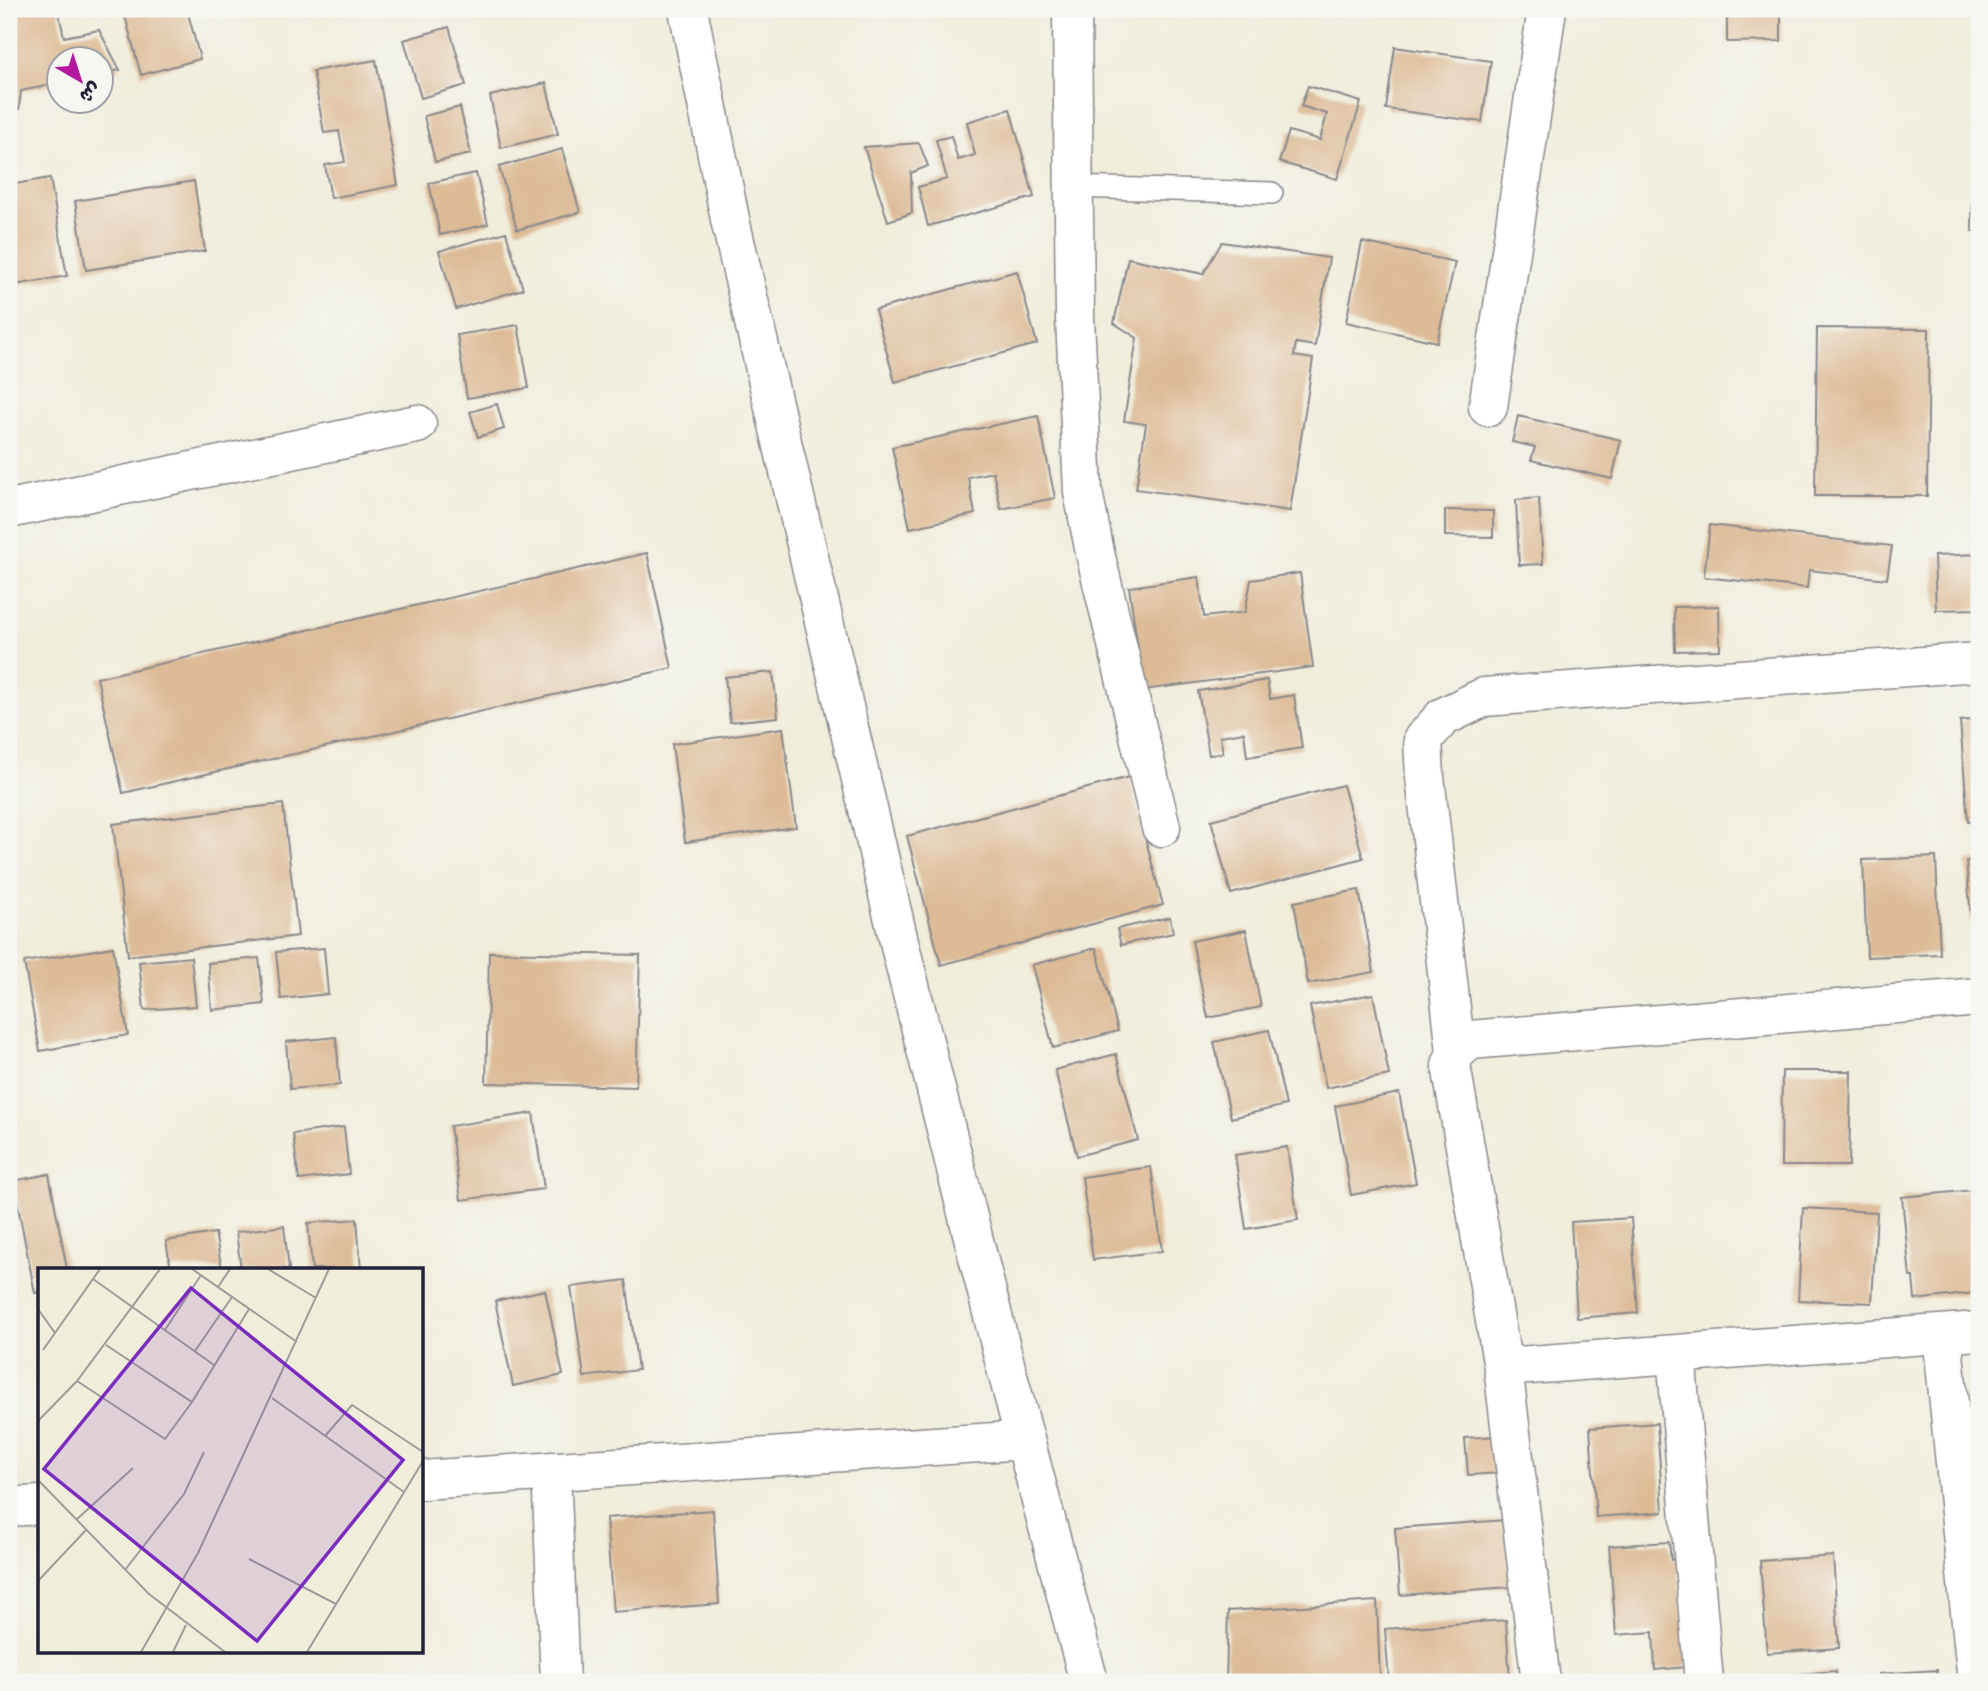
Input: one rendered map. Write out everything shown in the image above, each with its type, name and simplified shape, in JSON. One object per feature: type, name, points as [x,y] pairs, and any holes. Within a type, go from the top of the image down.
[{"type":"street","points":[[688,9],[731,223],[901,950],[1089,1682]]},
{"type":"street","points":[[1072,9],[1074,318],[1083,492],[1095,553],[1161,827]]},
{"type":"street","points":[[1488,407],[1547,9]]},
{"type":"street","points":[[9,509],[417,424]]},
{"type":"street","points":[[1456,1052],[1425,778],[1423,739],[1443,717],[1484,697],[1979,662]]},
{"type":"street","points":[[1541,1682],[1503,1367],[1451,1065],[1456,1052],[1469,1040],[1979,997]]},
{"type":"street","points":[[1503,1367],[1979,1331]]},
{"type":"street","points":[[1942,1334],[1978,1682]]},
{"type":"street","points":[[1676,1354],[1704,1682]]},
{"type":"street","points":[[424,1480],[1025,1440]]},
{"type":"street","points":[[551,1472],[561,1682]]},
{"type":"street","points":[[9,1507],[38,1505]]},
{"type":"lane","points":[[1073,187],[1272,193]]},
{"type":"building","points":[[9,9],[58,9],[64,37],[99,30],[107,46],[46,46],[46,86],[21,91],[19,109],[9,114]]},
{"type":"building","points":[[151,9],[187,9],[200,59],[141,75],[125,16]]},
{"type":"building","points":[[1727,9],[1781,9],[1781,41],[1727,42]]},
{"type":"building","points":[[449,27],[466,85],[421,98],[404,40]]},
{"type":"building","points":[[1975,43],[1979,43],[1979,231],[1972,231]]},
{"type":"building","points":[[1395,47],[1491,61],[1482,122],[1386,109]]},
{"type":"building","points":[[376,60],[398,185],[331,198],[325,165],[345,162],[339,131],[324,133],[313,71]]},
{"type":"building","points":[[546,83],[558,134],[501,148],[490,96]]},
{"type":"building","points":[[1308,86],[1361,102],[1337,179],[1279,162],[1289,131],[1320,140],[1327,114],[1301,106]]},
{"type":"building","points":[[460,107],[471,154],[435,162],[424,116]]},
{"type":"building","points":[[1010,109],[1034,197],[928,226],[918,187],[947,179],[936,140],[951,136],[958,160],[975,155],[967,122]]},
{"type":"building","points":[[919,143],[928,166],[911,173],[912,213],[888,221],[864,147]]},
{"type":"building","points":[[562,149],[580,212],[517,230],[499,167]]},
{"type":"building","points":[[476,173],[488,224],[440,235],[429,183]]},
{"type":"building","points":[[50,178],[67,276],[9,286],[9,185]]},
{"type":"building","points":[[194,181],[205,251],[86,270],[75,201]]},
{"type":"building","points":[[506,232],[523,289],[456,309],[439,251]]},
{"type":"building","points":[[1222,242],[1329,258],[1315,346],[1296,343],[1294,356],[1313,359],[1290,511],[1136,489],[1146,424],[1124,421],[1137,338],[1114,323],[1128,258],[1203,274]]},
{"type":"building","points":[[1362,242],[1455,262],[1437,342],[1346,322]]},
{"type":"building","points":[[1017,271],[1037,344],[895,382],[875,310]]},
{"type":"building","points":[[518,325],[529,388],[467,398],[457,335]]},
{"type":"building","points":[[1817,328],[1929,329],[1927,496],[1815,496]]},
{"type":"building","points":[[497,404],[504,429],[478,437],[470,412]]},
{"type":"building","points":[[1038,416],[1055,498],[1001,509],[993,472],[968,477],[975,514],[910,528],[892,447]]},
{"type":"building","points":[[1518,416],[1621,440],[1612,479],[1531,460],[1535,447],[1512,442]]},
{"type":"building","points":[[1539,498],[1543,564],[1519,565],[1516,500]]},
{"type":"building","points":[[1445,510],[1493,511],[1493,537],[1445,536]]},
{"type":"building","points":[[1710,525],[1892,546],[1887,579],[1809,570],[1807,588],[1704,577]]},
{"type":"building","points":[[647,553],[672,668],[123,793],[97,678]]},
{"type":"building","points":[[1979,554],[1979,609],[1936,610],[1934,556]]},
{"type":"building","points":[[1300,573],[1313,667],[1144,690],[1129,587],[1199,577],[1204,617],[1245,612],[1251,580]]},
{"type":"building","points":[[1719,606],[1720,650],[1675,651],[1674,607]]},
{"type":"building","points":[[773,672],[778,717],[730,722],[725,677]]},
{"type":"building","points":[[1267,680],[1270,699],[1294,695],[1302,748],[1247,757],[1244,732],[1220,736],[1223,753],[1209,755],[1198,691]]},
{"type":"building","points":[[1979,719],[1979,821],[1968,822],[1960,721]]},
{"type":"building","points":[[783,728],[796,827],[685,842],[672,744]]},
{"type":"building","points":[[1129,777],[1163,905],[941,965],[907,836]]},
{"type":"building","points":[[1343,785],[1363,858],[1231,894],[1211,820]]},
{"type":"building","points":[[283,804],[298,936],[128,956],[113,824]]},
{"type":"building","points":[[1936,857],[1940,954],[1867,957],[1863,860]]},
{"type":"building","points":[[1979,859],[1979,953],[1974,953],[1966,861]]},
{"type":"building","points":[[1359,890],[1374,972],[1308,984],[1294,902]]},
{"type":"building","points":[[1170,917],[1173,933],[1121,945],[1117,929]]},
{"type":"building","points":[[1246,930],[1261,1007],[1208,1018],[1192,941]]},
{"type":"building","points":[[113,947],[128,1035],[40,1051],[24,962]]},
{"type":"building","points":[[324,948],[328,994],[281,999],[276,952]]},
{"type":"building","points":[[1096,948],[1118,1031],[1053,1048],[1032,965]]},
{"type":"building","points":[[489,952],[640,955],[636,1087],[486,1083]]},
{"type":"building","points":[[191,957],[196,1006],[144,1010],[139,962]]},
{"type":"building","points":[[259,958],[264,1004],[212,1010],[208,963]]},
{"type":"building","points":[[1373,994],[1389,1075],[1326,1088],[1310,1006]]},
{"type":"building","points":[[1269,1030],[1286,1105],[1231,1118],[1214,1042]]},
{"type":"building","points":[[336,1037],[340,1085],[290,1089],[286,1042]]},
{"type":"building","points":[[1116,1054],[1138,1140],[1077,1156],[1055,1070]]},
{"type":"building","points":[[1782,1071],[1851,1071],[1849,1166],[1781,1166]]},
{"type":"building","points":[[1399,1093],[1416,1183],[1351,1195],[1335,1106]]},
{"type":"building","points":[[533,1113],[544,1189],[461,1200],[450,1126]]},
{"type":"building","points":[[344,1127],[349,1174],[299,1180],[293,1134]]},
{"type":"building","points":[[1287,1147],[1298,1220],[1246,1229],[1235,1155]]},
{"type":"building","points":[[1151,1167],[1162,1251],[1093,1260],[1082,1177]]},
{"type":"building","points":[[49,1174],[67,1268],[38,1268],[38,1292],[35,1293],[13,1181]]},
{"type":"building","points":[[1974,1190],[1979,1274],[1973,1274],[1974,1293],[1915,1300],[1902,1197]]},
{"type":"building","points":[[1803,1208],[1877,1212],[1872,1303],[1798,1300]]},
{"type":"building","points":[[1631,1218],[1638,1313],[1577,1318],[1571,1222]]},
{"type":"building","points":[[357,1219],[361,1268],[312,1268],[308,1223]]},
{"type":"building","points":[[284,1226],[289,1268],[241,1268],[236,1232]]},
{"type":"building","points":[[215,1233],[222,1268],[171,1268],[166,1241]]},
{"type":"building","points":[[626,1280],[638,1370],[584,1377],[571,1287]]},
{"type":"building","points":[[545,1290],[563,1375],[513,1386],[495,1301]]},
{"type":"building","points":[[1657,1423],[1663,1512],[1596,1517],[1590,1428]]},
{"type":"building","points":[[1499,1436],[1502,1473],[1468,1475],[1465,1438]]},
{"type":"building","points":[[713,1510],[719,1604],[613,1612],[606,1518]]},
{"type":"building","points":[[1506,1520],[1511,1587],[1400,1595],[1395,1528]]},
{"type":"building","points":[[1669,1542],[1671,1560],[1677,1559],[1687,1667],[1655,1670],[1653,1632],[1616,1635],[1609,1546]]},
{"type":"building","points":[[1833,1556],[1839,1648],[1767,1653],[1760,1561]]},
{"type":"building","points":[[1377,1601],[1380,1682],[1226,1682],[1228,1611]]},
{"type":"building","points":[[1506,1620],[1510,1682],[1389,1682],[1385,1629]]},
{"type":"building","points":[[1937,1670],[1938,1682],[1879,1682],[1879,1674]]},
{"type":"building","points":[[1836,1671],[1837,1682],[1761,1682],[1761,1677]]}]
